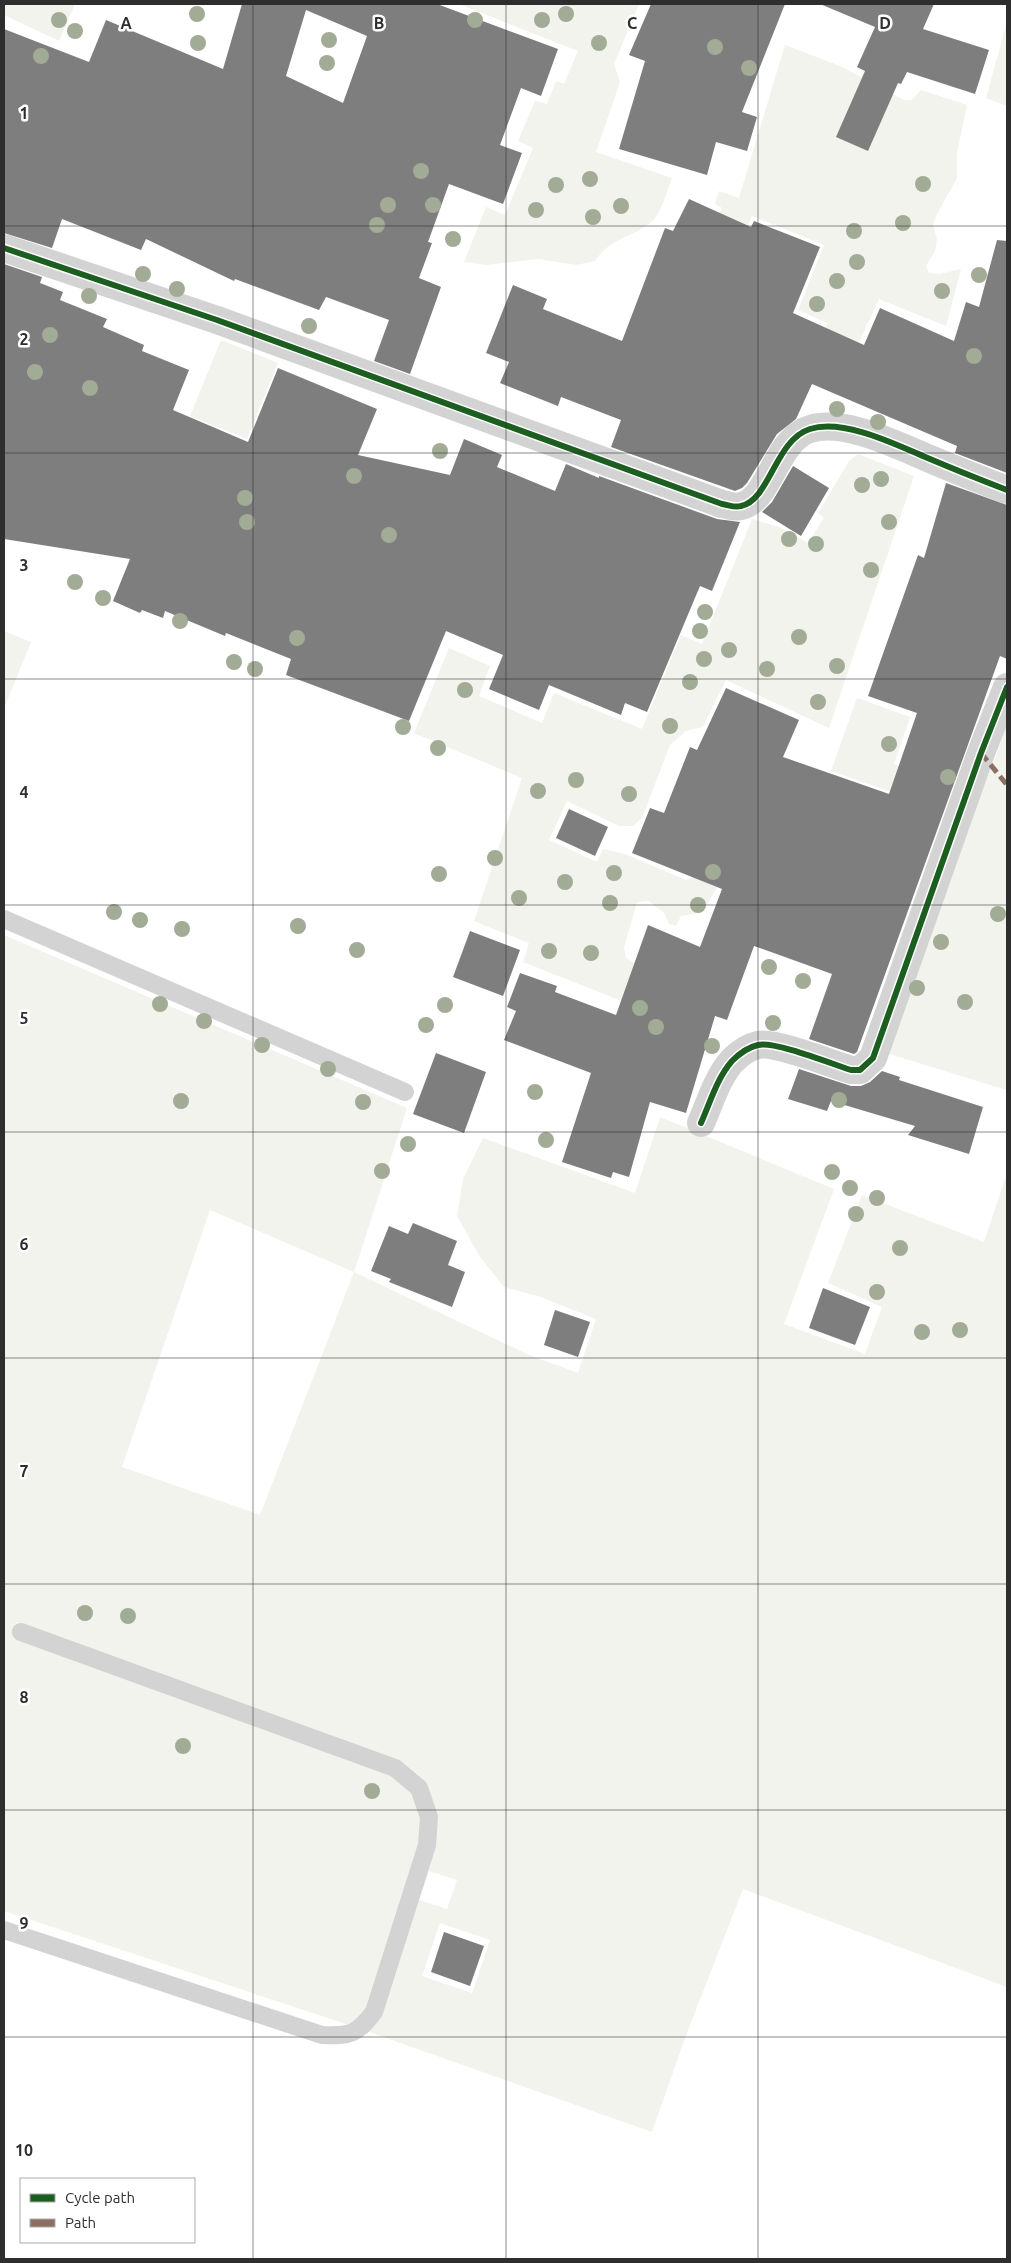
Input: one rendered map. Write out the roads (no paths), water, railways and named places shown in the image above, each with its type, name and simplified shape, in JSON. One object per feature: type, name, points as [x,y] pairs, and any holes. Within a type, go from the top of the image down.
[{"type":"street","points":[[4,248],[217,320],[722,504],[735,507],[750,502],[763,486],[788,445],[798,435],[811,429],[827,427],[875,436],[1007,490]]},
{"type":"street","points":[[701,1123],[725,1071],[732,1061],[751,1048],[760,1045],[774,1046],[851,1070],[860,1070],[872,1058],[981,753],[1007,687]]},
{"type":"lane","points":[[4,919],[405,1092]]},
{"type":"lane","points":[[4,1930],[322,2035],[343,2036],[361,2029],[374,2012],[427,1845],[430,1817],[419,1788],[395,1768],[21,1632]]}]
